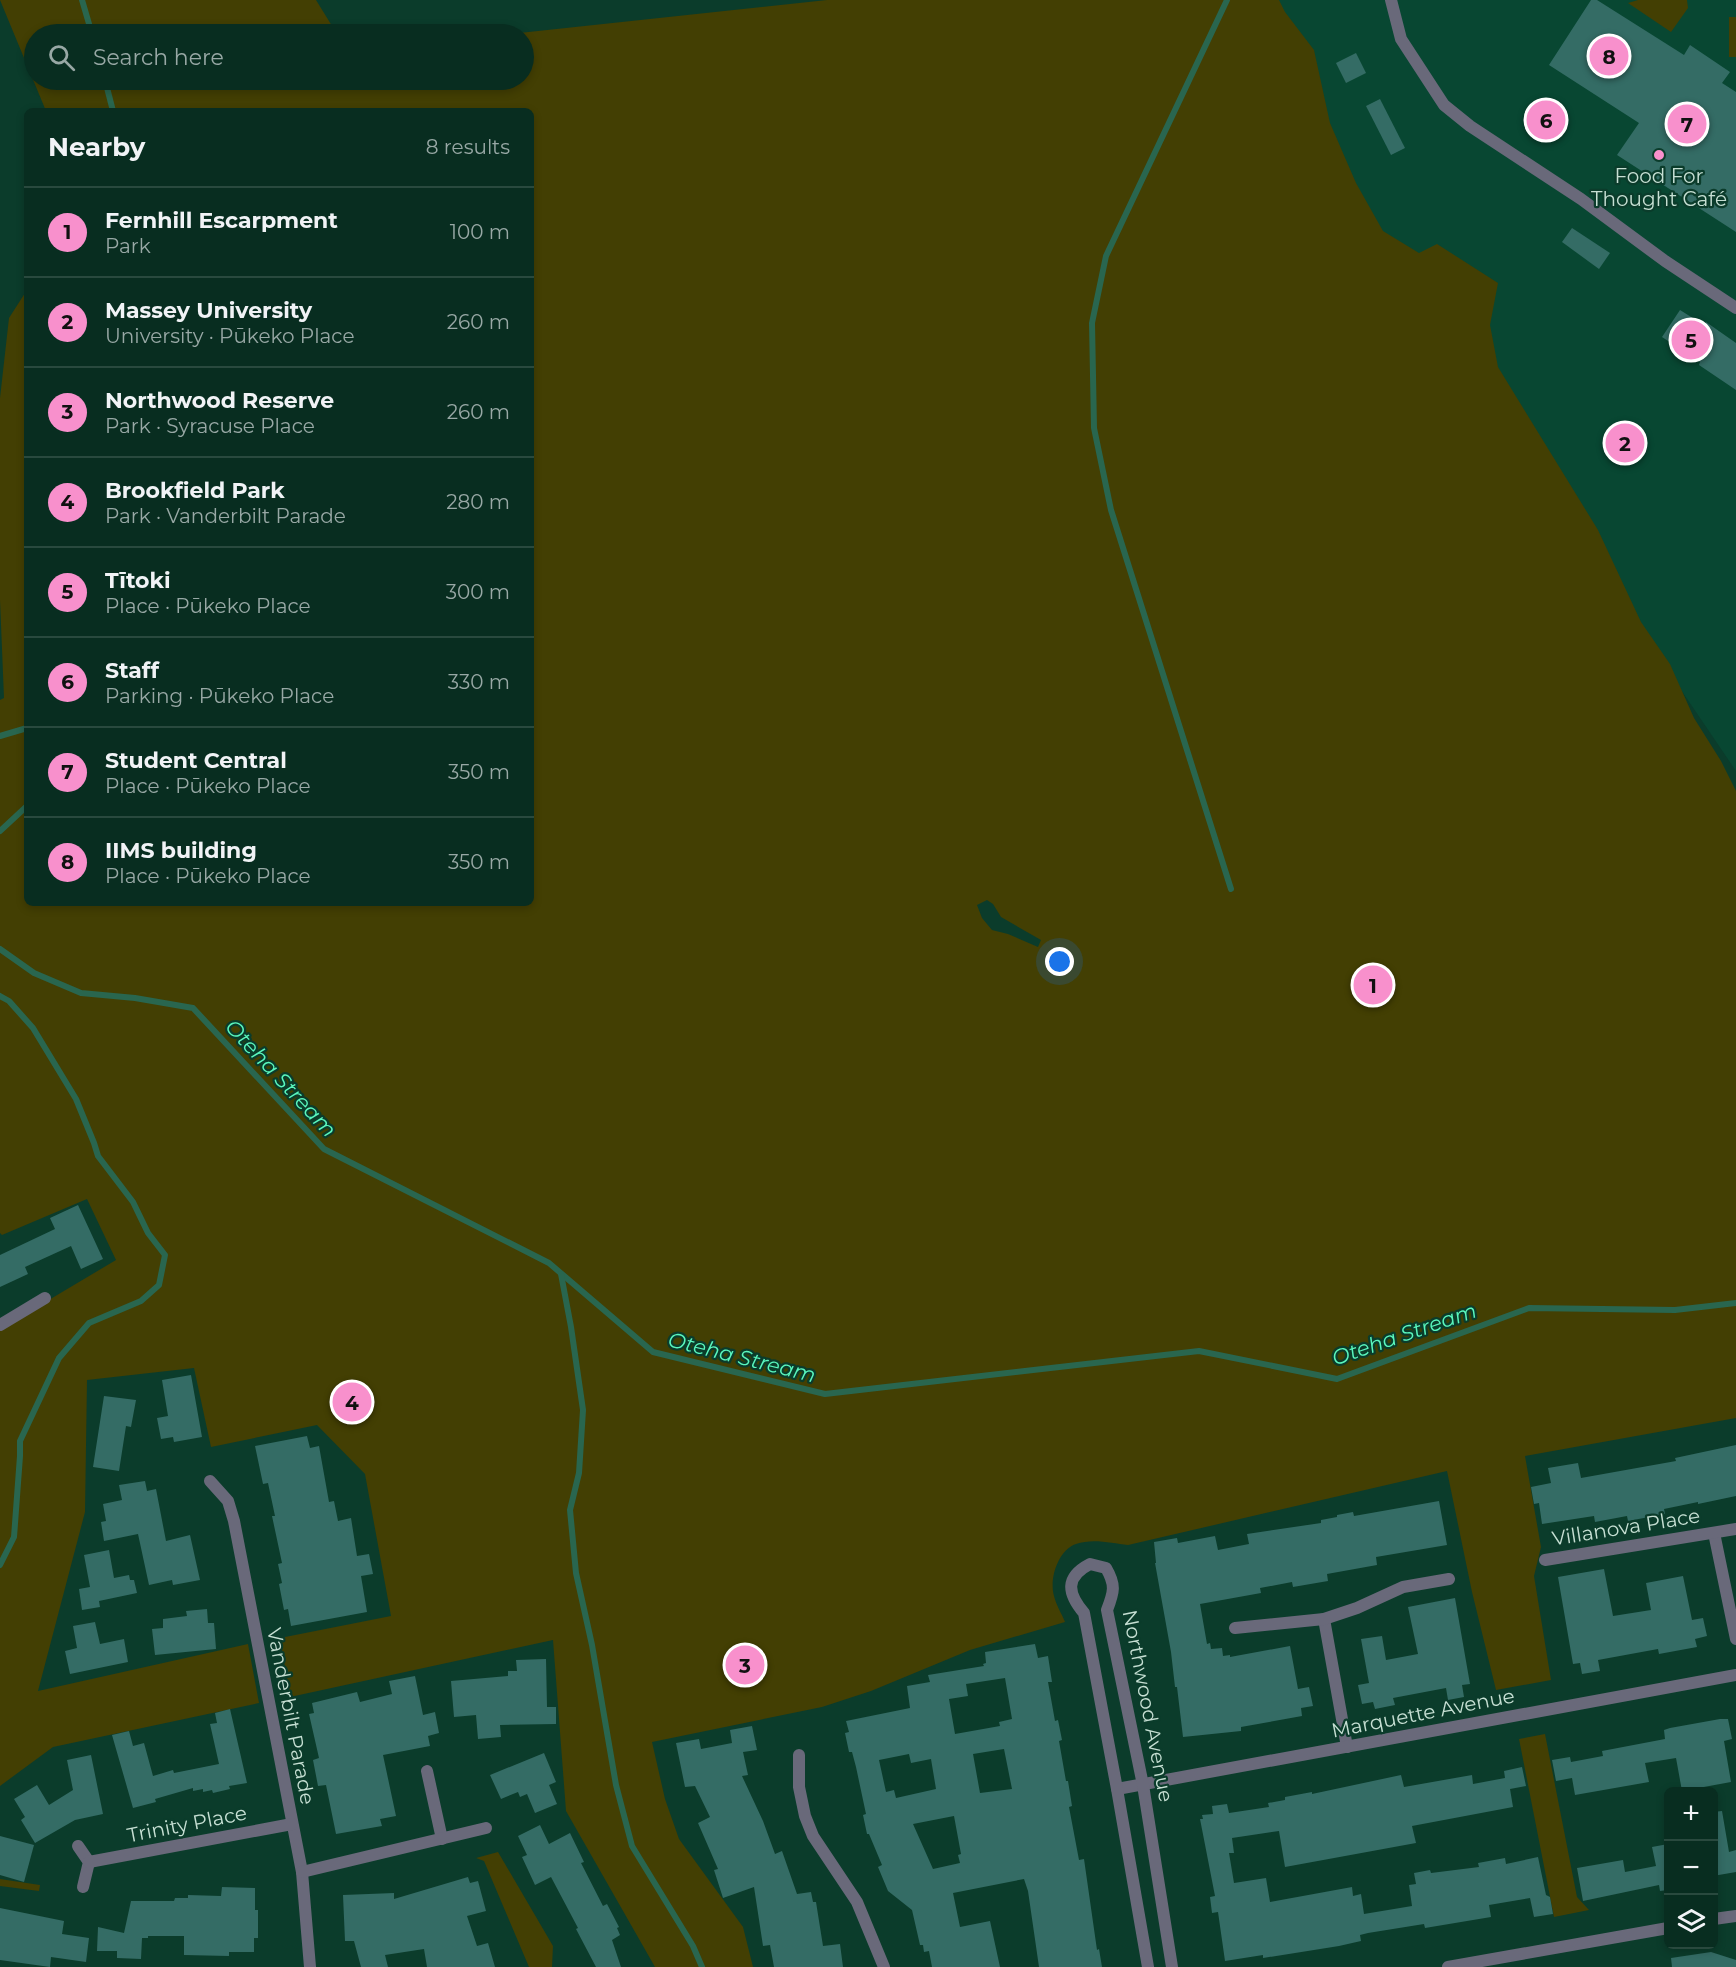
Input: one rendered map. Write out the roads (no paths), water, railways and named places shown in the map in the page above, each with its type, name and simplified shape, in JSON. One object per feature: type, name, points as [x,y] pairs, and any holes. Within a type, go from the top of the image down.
[{"type":"street","points":[[1391,0],[1401,39],[1444,105],[1470,126],[1736,308]]},
{"type":"street","points":[[0,1325],[45,1298]]},
{"type":"street","name":"Vanderbilt Parade","points":[[210,1481],[228,1501],[232,1512],[302,1872],[310,1967]]},
{"type":"street","name":"Villanova Place","points":[[1545,1560],[1736,1529]]},
{"type":"street","name":"Villanova Place","points":[[1714,1533],[1736,1639]]},
{"type":"street","name":"Northwood Avenue","points":[[1148,1967],[1084,1613],[1073,1598],[1071,1584],[1074,1576],[1090,1564],[1106,1568],[1113,1582],[1112,1596],[1107,1610],[1143,1785],[1172,1967]]},
{"type":"street","points":[[1235,1628],[1324,1619],[1358,1608],[1402,1587],[1449,1579]]},
{"type":"street","points":[[1324,1619],[1347,1747]]},
{"type":"street","name":"Marquette Avenue","points":[[1117,1790],[1736,1675]]},
{"type":"street","points":[[799,1755],[799,1788],[805,1816],[813,1836],[857,1902],[884,1967]]},
{"type":"street","points":[[427,1771],[442,1839]]},
{"type":"street","name":"Trinity Place","points":[[89,1862],[292,1824]]},
{"type":"street","points":[[302,1872],[486,1828]]},
{"type":"street","points":[[78,1846],[89,1862],[83,1887]]},
{"type":"street","points":[[1718,1918],[1736,1916]]},
{"type":"street","points":[[1448,1967],[1664,1929]]},
{"type":"waterway","name":"Oteha Stream","points":[[82,0],[89,24]]},
{"type":"waterway","points":[[1227,0],[1106,256],[1092,323],[1094,428],[1111,510],[1231,889]]},
{"type":"waterway","name":"Oteha Stream","points":[[108,90],[112,108]]},
{"type":"waterway","points":[[0,736],[24,729]]},
{"type":"waterway","name":"Oteha Stream","points":[[0,831],[24,809]]},
{"type":"waterway","name":"Oteha Stream","points":[[0,949],[34,973],[81,993],[135,998],[193,1008],[324,1149],[549,1263],[653,1352],[825,1394],[1199,1351],[1337,1379],[1529,1308],[1675,1310],[1736,1303]]},
{"type":"waterway","points":[[0,996],[9,1001],[33,1028],[76,1099],[98,1156],[133,1202],[148,1233],[165,1255],[159,1285],[141,1301],[89,1323],[59,1358],[20,1441],[14,1537],[0,1565]]},
{"type":"waterway","points":[[561,1274],[583,1410],[579,1473],[570,1510],[576,1573],[592,1645],[616,1785],[632,1846],[693,1946],[702,1967]]},
{"type":"place","name":"IIMS building","points":[[1609,56]]},
{"type":"place","name":"Staff","points":[[1546,120]]},
{"type":"place","name":"Student Central","points":[[1687,124]]},
{"type":"place","name":"Food For Thought Café","points":[[1659,155]]},
{"type":"place","name":"Tītoki","points":[[1691,340]]},
{"type":"place","name":"Massey University","points":[[1625,443]]},
{"type":"place","name":"Fernhill Escarpment","points":[[1373,985]]},
{"type":"place","name":"Brookfield Park","points":[[352,1402]]},
{"type":"place","name":"Northwood Reserve","points":[[745,1665]]}]
